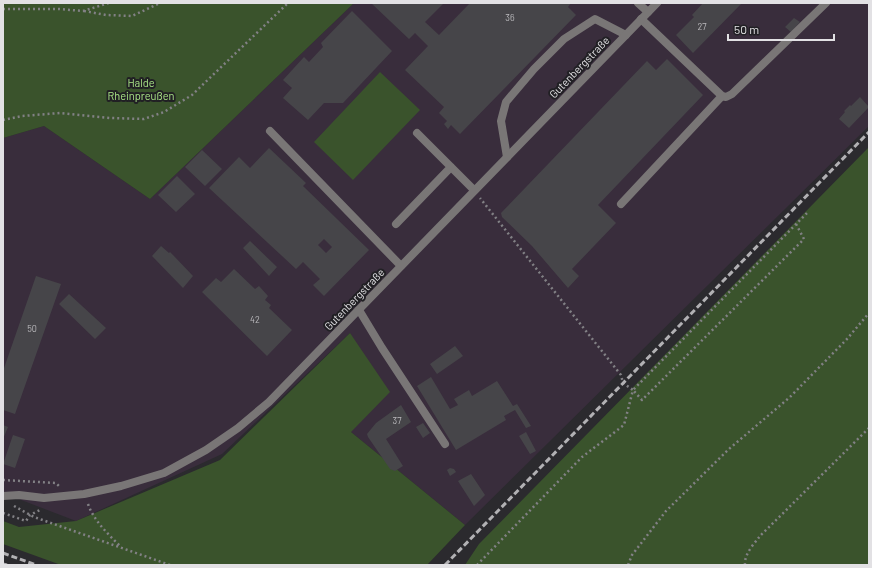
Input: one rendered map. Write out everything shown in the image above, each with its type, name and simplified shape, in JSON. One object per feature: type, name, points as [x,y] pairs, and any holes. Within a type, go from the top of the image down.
[{"type":"street","points":[[638,3],[648,12]]},
{"type":"street","name":"Gutenbergstraße","points":[[3,496],[19,495],[44,498],[84,494],[121,486],[164,473],[206,450],[238,428],[269,402],[657,3]]},
{"type":"street","points":[[642,19],[722,96],[726,97],[732,94],[826,3]]},
{"type":"street","points":[[506,157],[501,121],[506,102],[534,69],[564,39],[595,19],[626,35]]},
{"type":"street","points":[[621,204],[722,96]]},
{"type":"street","points":[[270,131],[401,266]]},
{"type":"street","points":[[417,133],[474,190]]},
{"type":"street","points":[[396,224],[451,167]]},
{"type":"street","points":[[359,310],[445,444]]},
{"type":"path","points":[[83,11],[109,3]]},
{"type":"path","points":[[3,9],[59,9],[106,15],[132,16],[160,3]]},
{"type":"path","points":[[3,120],[22,116],[60,113],[110,118],[144,119],[164,112],[192,95],[288,3]]},
{"type":"path","points":[[474,190],[621,375],[623,383],[633,390],[642,400],[804,239],[796,224]]},
{"type":"path","points":[[478,565],[582,457],[624,425],[633,390],[807,213]]},
{"type":"path","points":[[628,565],[632,555],[666,511],[729,449],[790,397],[847,339],[869,313]]},
{"type":"path","points":[[745,565],[744,560],[760,536],[869,428]]},
{"type":"path","points":[[3,480],[56,483],[69,495]]},
{"type":"path","points":[[84,494],[90,512],[104,530],[122,548]]},
{"type":"path","points":[[10,504],[30,515],[170,565]]},
{"type":"path","points":[[3,513],[26,521],[30,515],[44,508]]},
{"type":"shaded area","points":[[354,3],[869,3],[869,126],[465,525],[351,432],[350,333],[222,454],[76,521],[3,493],[3,138],[44,126],[150,199]]},
{"type":"green space","name":"Halde Rheinpreußen","points":[[3,3],[354,3],[150,199],[44,126],[3,138]]},
{"type":"green space","points":[[380,72],[420,110],[353,180],[314,142]]},
{"type":"green space","points":[[869,147],[869,565],[465,565],[479,544]]},
{"type":"green space","points":[[350,333],[390,392],[351,432],[465,525],[427,565],[61,565],[3,544],[3,521],[19,527],[76,521],[220,460]]},
{"type":"building","points":[[371,3],[444,3],[425,22],[439,35],[470,3],[571,3],[568,7],[576,15],[460,134],[451,125],[448,129],[444,124],[447,121],[439,113],[444,107],[405,70],[428,46],[415,33],[409,39]]},
{"type":"building","points":[[703,3],[742,3],[693,53],[676,35],[694,17],[692,15]]},
{"type":"building","points":[[352,11],[392,51],[343,103],[324,103],[308,120],[283,98],[292,88],[283,80],[304,57],[309,62],[323,47],[321,43]]},
{"type":"building","points":[[794,18],[800,22],[791,32],[785,27]]},
{"type":"building","points":[[667,59],[703,95],[598,205],[616,223],[572,269],[579,276],[568,288],[532,246],[502,217],[501,213],[647,61],[656,70]]},
{"type":"building","points":[[860,97],[869,107],[849,128],[839,119],[845,112],[844,111]]},
{"type":"building","points":[[269,148],[306,183],[303,186],[369,250],[324,296],[313,285],[320,279],[303,262],[296,269],[209,188],[239,157],[250,168]],"holes":[[[324,239],[332,247],[326,253],[318,245]]]},
{"type":"building","points":[[202,150],[222,169],[205,186],[185,167]]},
{"type":"building","points":[[177,176],[195,194],[176,212],[158,195]]},
{"type":"building","points":[[250,241],[277,267],[269,276],[243,248]]},
{"type":"building","points":[[161,246],[169,253],[170,252],[193,276],[183,288],[152,256]]},
{"type":"building","points":[[234,269],[255,289],[259,286],[268,296],[265,300],[271,305],[269,308],[292,330],[267,356],[202,292],[216,278],[221,282]]},
{"type":"building","points":[[36,276],[61,284],[15,414],[3,410],[3,371]]},
{"type":"building","points":[[69,294],[106,328],[95,339],[59,304]]},
{"type":"building","points":[[455,346],[463,356],[437,374],[430,364]]},
{"type":"building","points":[[431,377],[450,409],[458,405],[454,399],[469,390],[472,396],[497,381],[513,406],[517,404],[531,426],[526,428],[515,410],[504,416],[506,420],[456,450],[417,386]]},
{"type":"building","points":[[401,405],[411,422],[386,439],[403,466],[395,471],[390,469],[367,434],[376,423]]},
{"type":"building","points":[[423,423],[430,433],[423,438],[416,427]]},
{"type":"building","points":[[3,425],[8,427],[3,439]]},
{"type":"building","points":[[526,432],[536,451],[530,454],[519,436]]},
{"type":"building","points":[[13,435],[25,439],[15,468],[3,464]]},
{"type":"building","points":[[450,468],[454,469],[456,472],[450,476],[447,470]]},
{"type":"building","points":[[471,474],[485,495],[474,506],[458,481]]},
{"type":"railway","points":[[445,565],[869,132]]},
{"type":"railway","points":[[3,553],[36,565]]},
{"type":"railway","points":[[3,564],[7,565]]}]
